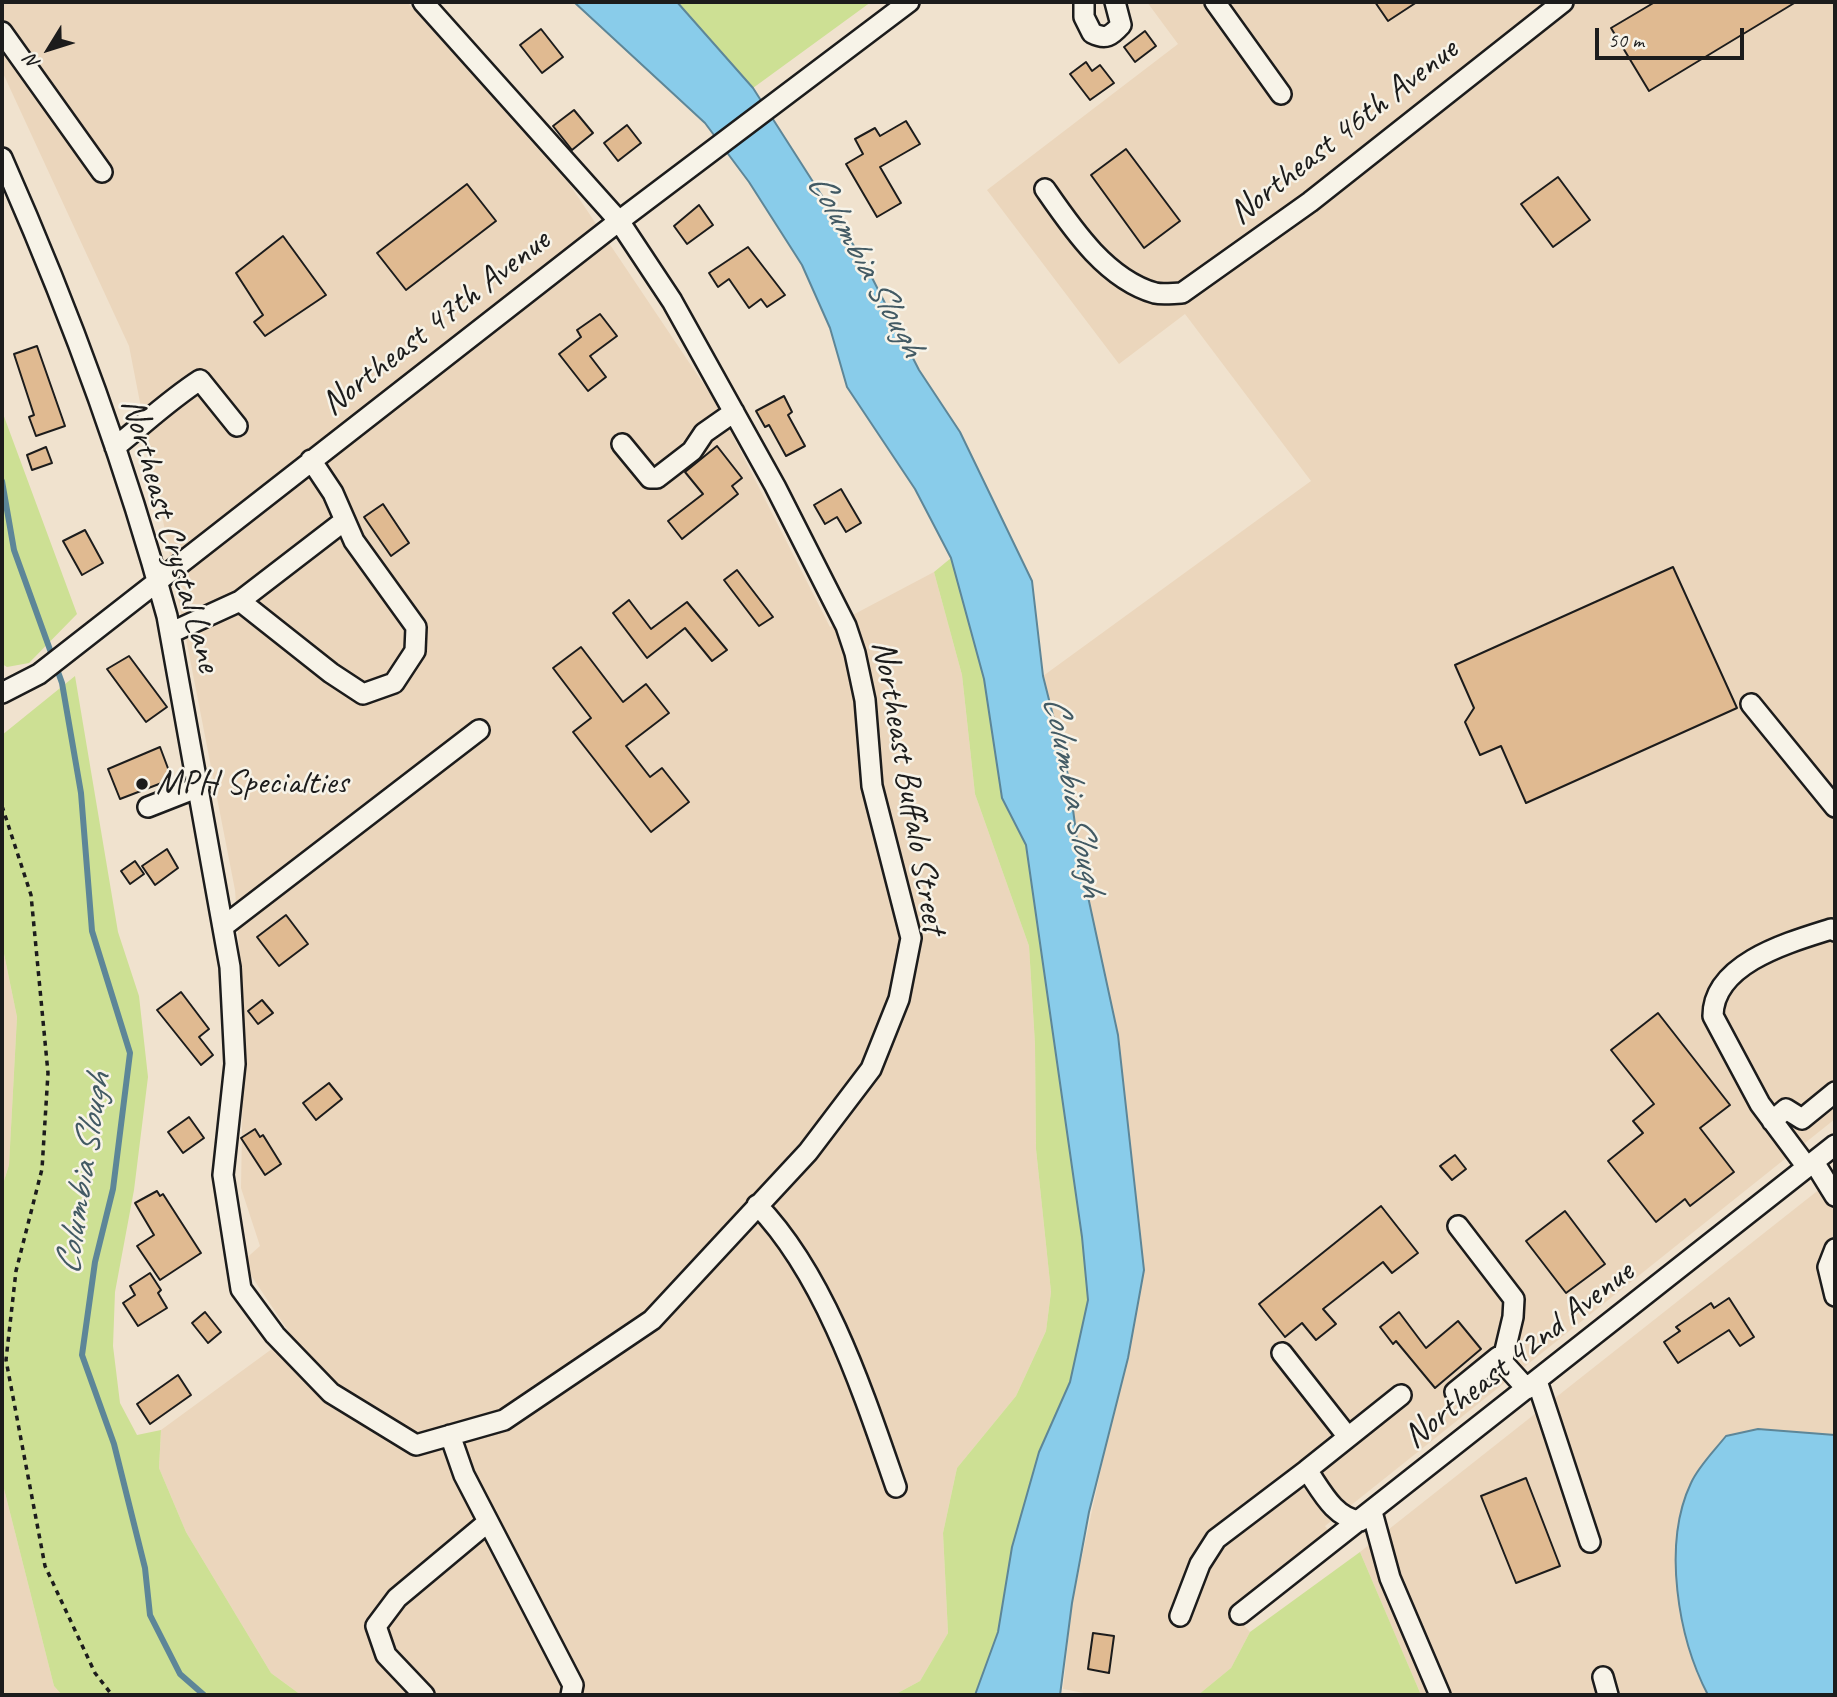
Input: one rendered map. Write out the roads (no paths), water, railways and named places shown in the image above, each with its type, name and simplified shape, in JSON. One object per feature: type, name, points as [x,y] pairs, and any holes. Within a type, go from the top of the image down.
[{"type":"street","name":"Northeast Buffalo Street","points":[[285,1345],[331,1393],[416,1445],[504,1420],[652,1320],[808,1152],[871,1069],[899,999],[911,938],[872,786],[865,700],[855,653],[846,626],[775,486],[671,301],[619,221],[423,2]]},
{"type":"street","name":"Northeast 47th Avenue","points":[[2,693],[39,674],[704,155],[909,2]]},
{"type":"street","points":[[1084,2],[1084,17],[1092,33],[1101,38],[1112,35],[1121,25],[1115,2]]},
{"type":"street","points":[[1215,2],[1281,94]]},
{"type":"street","name":"Northeast 46th Avenue","points":[[1045,189],[1074,230],[1107,264],[1130,282],[1156,293],[1182,293],[1310,202],[1563,2]]},
{"type":"street","points":[[2,32],[102,172]]},
{"type":"street","name":"Northeast Crystal Lane","points":[[2,158],[67,308],[158,581],[224,926],[235,1064],[223,1175],[241,1289],[285,1345]]},
{"type":"street","points":[[115,447],[146,422],[166,401],[200,380],[237,426]]},
{"type":"street","points":[[622,444],[650,478],[657,478],[692,452],[704,433],[734,412]]},
{"type":"street","points":[[240,601],[331,673],[363,694],[394,683],[415,651],[416,627],[354,541],[334,493],[311,460]]},
{"type":"street","points":[[170,633],[240,601],[344,521]]},
{"type":"street","points":[[1751,704],[1835,807]]},
{"type":"street","points":[[224,926],[479,730]]},
{"type":"street","points":[[148,807],[199,787]]},
{"type":"street","points":[[1835,931],[1832,929],[1783,944],[1729,975],[1713,1001],[1713,1016],[1759,1104],[1835,1196]]},
{"type":"street","points":[[1772,1121],[1786,1110],[1802,1119],[1835,1092]]},
{"type":"street","name":"Northeast 42nd Avenue","points":[[1240,1614],[1835,1145]]},
{"type":"street","points":[[757,1205],[776,1224],[825,1308],[862,1388],[896,1487]]},
{"type":"street","points":[[1458,1226],[1514,1299],[1513,1317],[1503,1359]]},
{"type":"street","points":[[1835,1249],[1828,1267],[1835,1296]]},
{"type":"street","points":[[1282,1353],[1348,1437]]},
{"type":"street","points":[[1455,1392],[1498,1357],[1532,1385],[1590,1542]]},
{"type":"street","points":[[1180,1616],[1200,1564],[1216,1539],[1401,1395]]},
{"type":"street","points":[[450,1435],[464,1475],[573,1685],[571,1695]]},
{"type":"street","points":[[1307,1470],[1339,1513],[1348,1519],[1366,1516],[1440,1695]]},
{"type":"street","points":[[424,1695],[386,1656],[376,1626],[397,1598],[488,1522]]},
{"type":"water","points":[[574,2],[677,2],[753,88],[863,260],[919,370],[960,432],[1032,581],[1043,676],[1069,779],[1079,855],[1118,1035],[1144,1270],[1128,1358],[1089,1512],[1072,1603],[1060,1695],[975,1695],[998,1632],[1012,1547],[1039,1452],[1070,1382],[1088,1300],[1082,1237],[1026,845],[1002,798],[984,679],[951,558],[915,489],[847,387],[830,328],[802,265],[749,182],[705,123]]},
{"type":"water","points":[[1758,1429],[1835,1435],[1835,1695],[1708,1695],[1689,1646],[1677,1590],[1677,1534],[1682,1507],[1694,1477],[1726,1436]]},
{"type":"waterway","name":"Columbia Slough","points":[[2,481],[14,550],[62,683],[81,793],[92,931],[130,1053],[113,1189],[95,1262],[82,1355],[114,1444],[145,1568],[150,1615],[180,1674],[204,1695]]},
{"type":"place","name":"MPH Specialties","points":[[142,784]]}]
